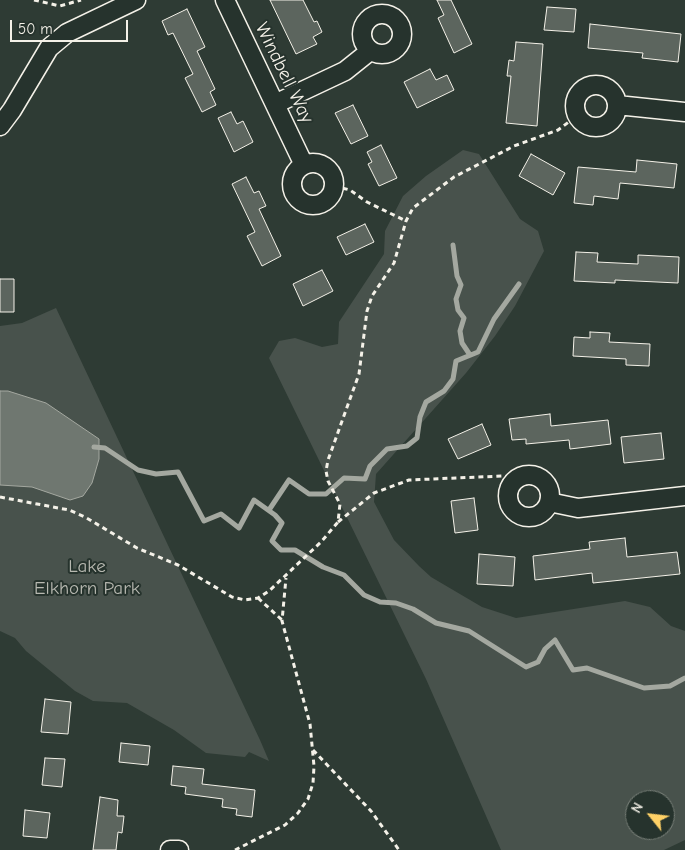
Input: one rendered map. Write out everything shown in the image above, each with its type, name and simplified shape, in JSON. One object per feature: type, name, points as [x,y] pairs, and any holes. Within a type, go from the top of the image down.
[{"type":"street","points":[[0,126],[12,110],[49,48],[68,33],[136,0]]},
{"type":"street","name":"Windbell Way","points":[[225,0],[304,165]]},
{"type":"street","points":[[275,104],[345,71],[370,51]]},
{"type":"street","points":[[592,85],[608,88],[616,98],[617,105],[616,113],[604,125],[588,125],[578,115],[576,107],[579,95],[592,85]]},
{"type":"street","points":[[617,105],[685,112]]},
{"type":"street","points":[[312,163],[328,169],[332,174],[334,186],[332,194],[320,205],[305,205],[298,201],[293,194],[291,182],[293,175],[304,165],[312,163]]},
{"type":"street","points":[[527,474],[537,476],[544,480],[549,487],[549,502],[544,511],[537,515],[523,516],[510,505],[509,491],[517,478],[527,474]]},
{"type":"street","points":[[549,502],[578,508],[685,496]]},
{"type":"street","points":[[170,850],[180,850]]},
{"type":"path","points":[[34,0],[60,6],[81,0]]},
{"type":"path","points":[[338,522],[340,511],[338,498],[328,481],[326,471],[328,460],[359,374],[367,311],[372,296],[394,263],[406,220],[413,208],[454,177],[514,146],[558,130],[578,115]]},
{"type":"path","points":[[334,186],[350,190],[367,202],[406,220]]},
{"type":"path","points":[[0,497],[69,510],[112,532],[137,548],[178,565],[232,597],[245,600],[258,598],[286,577],[300,561],[322,542],[338,522],[374,493],[392,484],[410,480],[503,476],[517,478]]},
{"type":"path","points":[[235,850],[255,838],[272,833],[298,813],[308,799],[313,783],[313,749],[310,724],[282,621],[286,577]]},
{"type":"path","points":[[258,598],[282,621]]},
{"type":"path","points":[[313,749],[371,811],[399,850]]},
{"type":"green space","points":[[463,150],[479,154],[520,219],[538,231],[544,251],[515,306],[495,336],[466,373],[376,474],[374,502],[394,540],[419,566],[431,577],[482,607],[516,618],[625,601],[650,607],[671,626],[685,631],[685,840],[664,850],[501,850],[426,679],[269,358],[279,341],[295,338],[322,347],[338,344],[339,322],[384,254],[385,231],[403,196],[426,176]]},
{"type":"green space","name":"Lake Elkhorn Park","points":[[56,308],[269,761],[249,752],[245,757],[206,753],[174,730],[127,703],[93,701],[75,691],[26,651],[15,638],[0,631],[0,326],[22,323]]},
{"type":"shaded area","points":[[0,391],[8,391],[46,403],[99,439],[99,459],[92,483],[83,496],[70,500],[32,487],[0,485]]},
{"type":"building","points":[[270,0],[303,0],[314,22],[317,21],[322,32],[313,37],[317,44],[296,54]]},
{"type":"building","points":[[437,0],[451,0],[472,44],[454,53],[438,18],[444,15]]},
{"type":"building","points":[[547,7],[576,9],[574,32],[544,30]]},
{"type":"building","points":[[187,9],[205,47],[197,51],[215,89],[210,92],[216,105],[202,112],[185,78],[193,74],[173,33],[168,35],[162,21]]},
{"type":"building","points":[[590,24],[681,34],[678,62],[642,58],[643,53],[588,48]]},
{"type":"building","points":[[516,42],[543,44],[537,126],[506,123],[511,76],[507,76],[509,60],[514,61]]},
{"type":"building","points":[[430,69],[436,80],[447,75],[454,90],[417,108],[404,82]]},
{"type":"building","points":[[353,105],[368,136],[351,144],[335,113]]},
{"type":"building","points":[[231,112],[237,124],[243,121],[253,142],[234,152],[218,118]]},
{"type":"building","points":[[381,145],[397,178],[379,186],[368,164],[372,162],[367,152]]},
{"type":"building","points":[[531,154],[565,173],[553,195],[519,176]]},
{"type":"building","points":[[637,160],[677,164],[674,188],[620,183],[618,199],[594,196],[593,205],[574,203],[578,167],[636,172]]},
{"type":"building","points":[[246,177],[254,193],[259,191],[266,206],[259,209],[281,256],[262,266],[247,236],[255,232],[232,184]]},
{"type":"building","points":[[365,224],[374,242],[346,255],[337,237]]},
{"type":"building","points":[[576,252],[598,253],[597,262],[638,264],[638,255],[679,257],[678,283],[615,280],[615,283],[574,281]]},
{"type":"building","points":[[322,270],[333,291],[303,306],[293,284]]},
{"type":"building","points":[[0,279],[14,279],[14,312],[0,312]]},
{"type":"building","points":[[590,332],[610,333],[609,342],[650,344],[649,366],[626,365],[626,359],[573,356],[574,337],[590,338]]},
{"type":"building","points":[[550,414],[551,426],[608,420],[611,444],[570,449],[569,440],[526,444],[526,439],[512,440],[509,419]]},
{"type":"building","points":[[482,424],[491,445],[458,459],[448,439]]},
{"type":"building","points":[[661,433],[664,459],[624,463],[621,437]]},
{"type":"building","points":[[474,498],[478,530],[455,533],[451,501]]},
{"type":"building","points":[[625,538],[627,557],[677,552],[680,574],[593,583],[592,573],[535,580],[533,556],[590,549],[589,542]]},
{"type":"building","points":[[479,554],[515,557],[513,586],[477,584]]},
{"type":"building","points":[[45,699],[71,702],[68,734],[41,732]]},
{"type":"building","points":[[121,743],[150,746],[148,765],[119,762]]},
{"type":"building","points":[[45,758],[65,759],[62,787],[42,785]]},
{"type":"building","points":[[173,766],[204,769],[202,784],[255,790],[252,817],[236,815],[237,809],[222,807],[223,799],[185,794],[186,787],[171,785]]},
{"type":"building","points":[[100,797],[118,800],[117,816],[124,816],[122,833],[118,832],[116,850],[93,850]]},
{"type":"building","points":[[25,810],[50,813],[47,838],[23,836]]},
{"type":"waterway","points":[[453,245],[457,276],[461,285],[456,299],[458,310],[464,318],[460,331],[462,343],[470,355]]},
{"type":"waterway","points":[[269,510],[289,480],[309,494],[326,494],[344,478],[365,479],[370,466],[387,449],[407,446],[417,438],[420,417],[426,402],[444,391],[453,379],[456,361],[478,352],[494,319],[519,284]]},
{"type":"waterway","points":[[94,447],[105,448],[138,470],[156,474],[178,472],[204,521],[221,514],[239,528],[254,500],[275,515],[282,523],[272,541],[281,550],[295,550],[323,567],[344,575],[364,595],[380,602],[396,603],[413,609],[436,623],[469,631],[526,667],[538,662],[545,649],[555,640],[573,670],[587,668],[644,688],[670,686],[685,678]]}]
